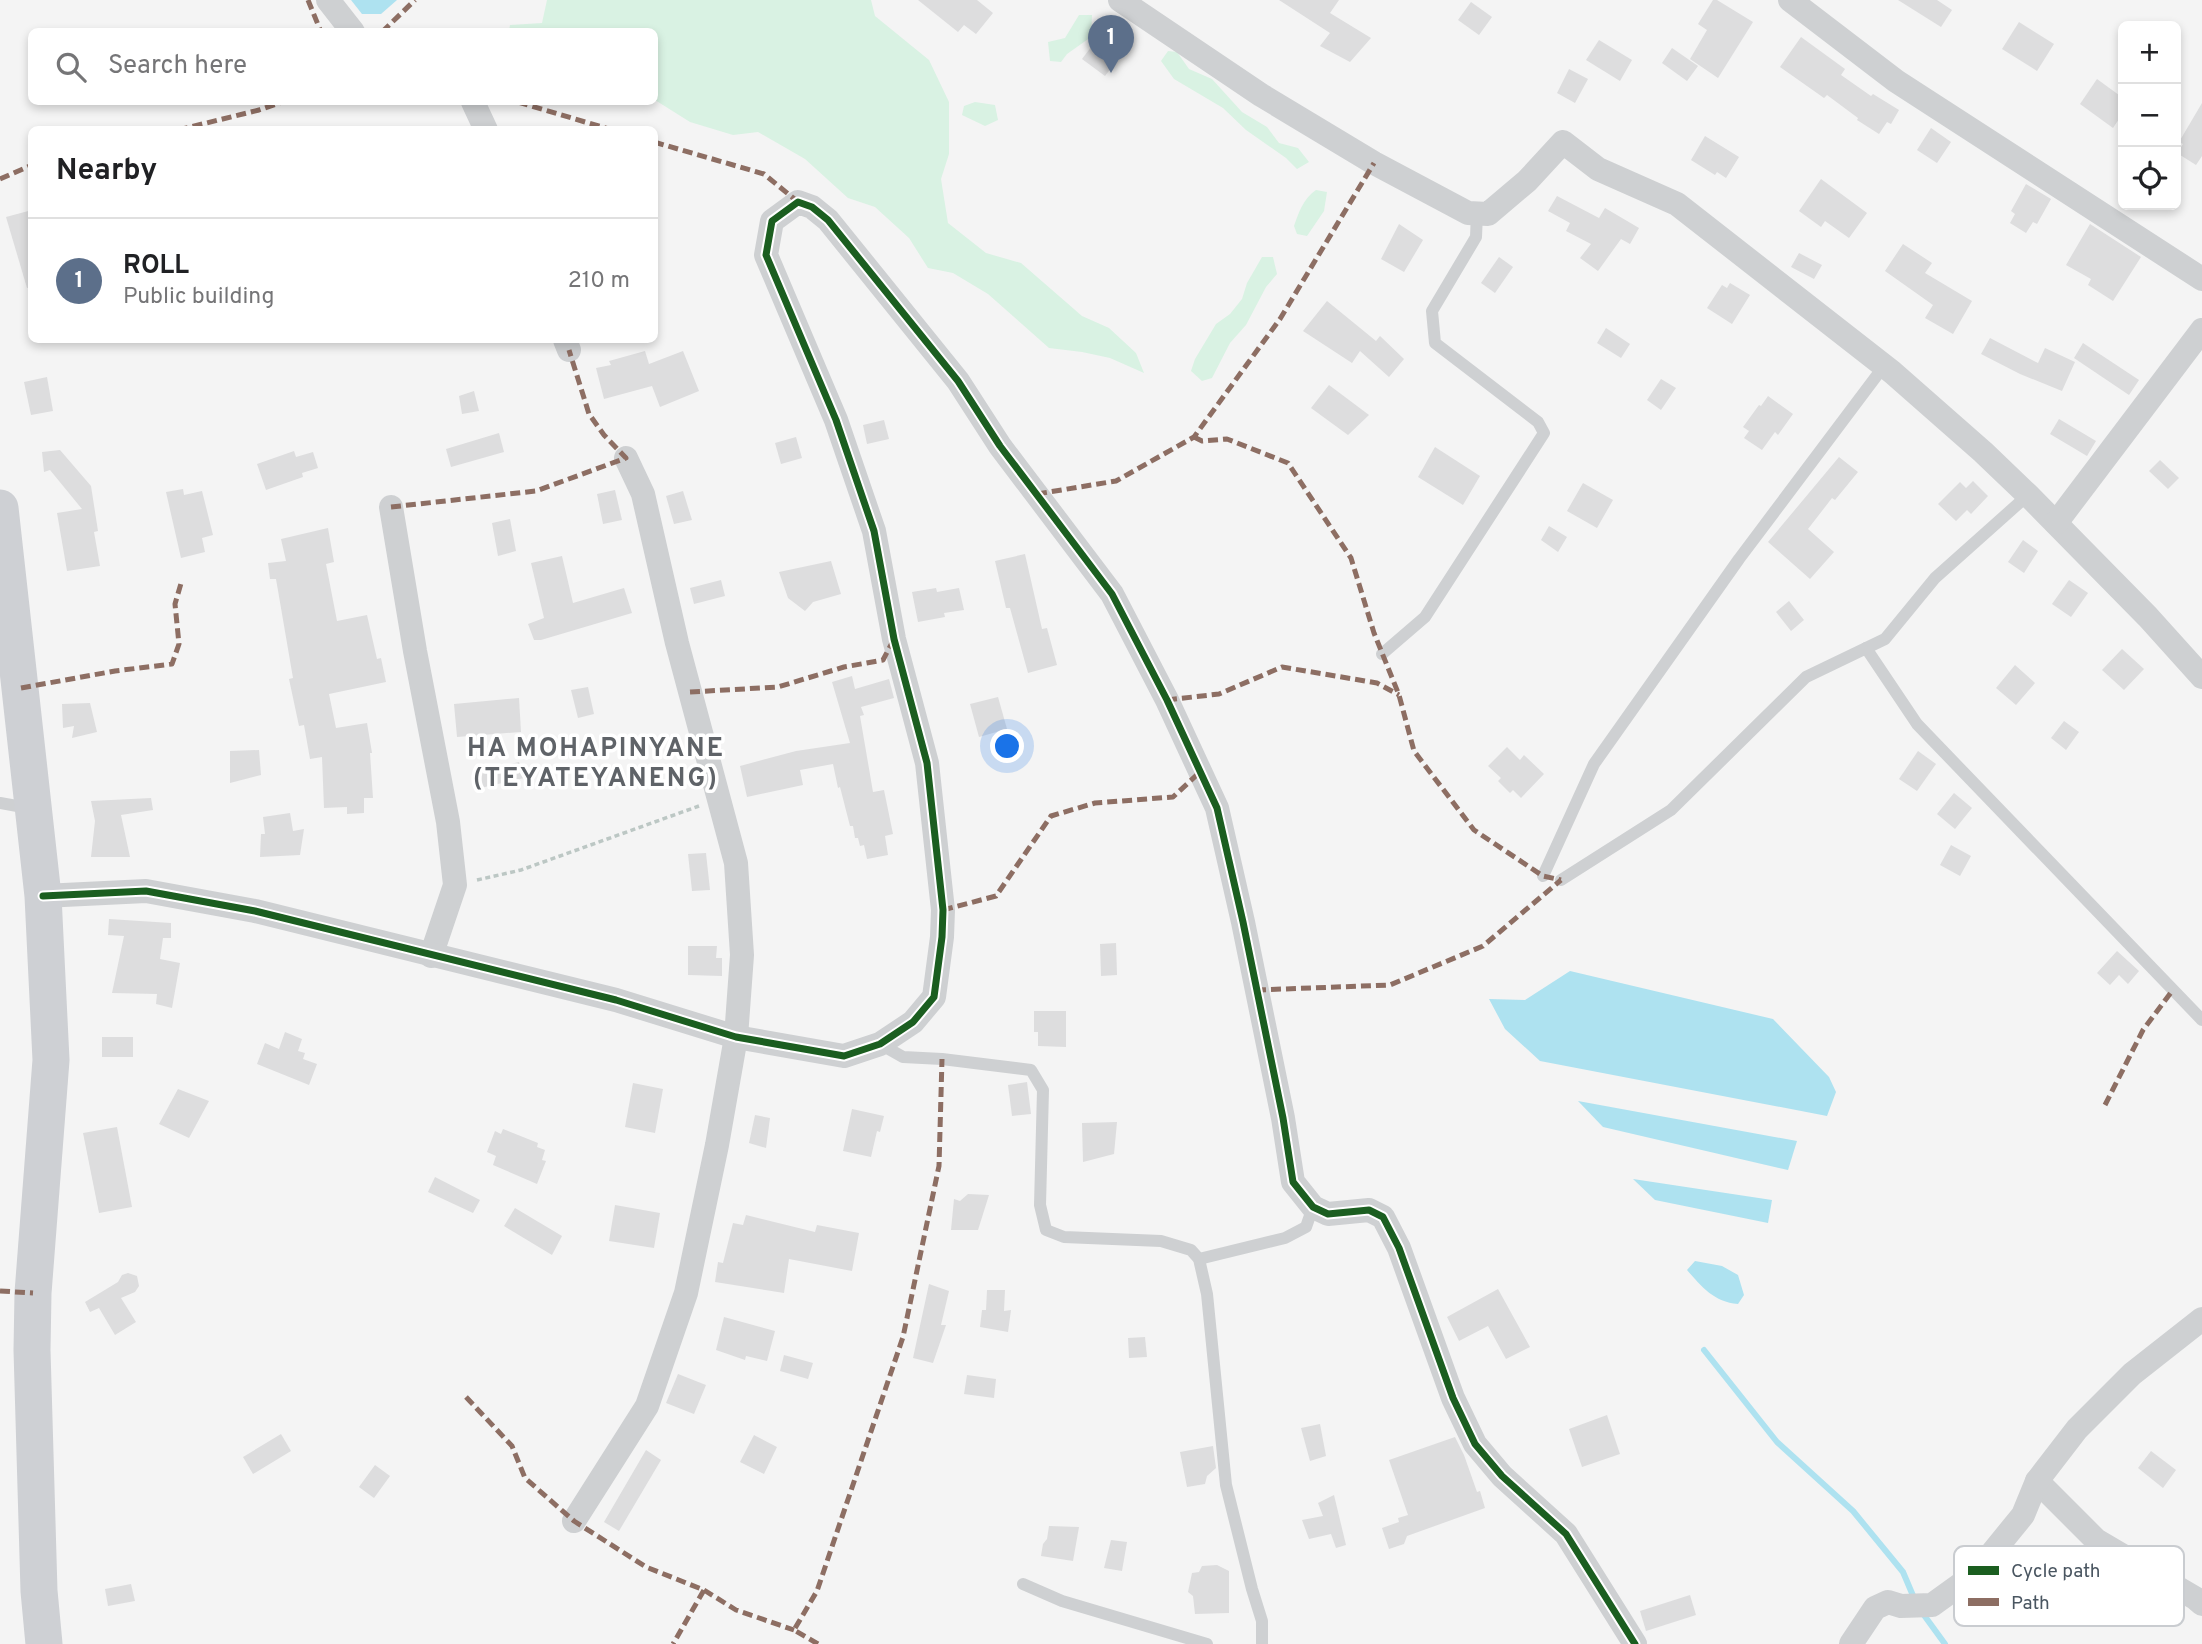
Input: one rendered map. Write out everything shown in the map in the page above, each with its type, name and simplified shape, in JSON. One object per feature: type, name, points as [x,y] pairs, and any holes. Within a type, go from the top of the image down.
[{"type":"main road","points":[[0,508],[43,896],[51,1060],[33,1293],[32,1349],[39,1591],[44,1644]]},
{"type":"street","points":[[328,0],[350,28]]},
{"type":"street","points":[[1120,0],[1261,95],[1374,163],[1468,213],[1488,214],[1527,181],[1563,142],[1598,169],[1677,204],[1884,366],[1983,452],[2148,617],[2202,677]]},
{"type":"street","points":[[1790,0],[1896,81],[2202,279]]},
{"type":"street","points":[[474,105],[484,126]]},
{"type":"street","points":[[43,896],[146,891],[255,911],[616,1000],[736,1037],[844,1056],[880,1044],[913,1022],[934,997],[942,937],[943,910],[927,763],[894,639],[874,531],[836,420],[766,255],[772,221],[798,202],[813,206],[828,220],[958,381],[1000,446],[1112,594],[1167,700],[1217,808],[1283,1118],[1293,1182],[1313,1207],[1328,1214],[1369,1210],[1383,1217],[1399,1248],[1453,1398],[1475,1444],[1502,1476],[1566,1534],[1634,1644]]},
{"type":"street","points":[[2056,523],[2199,342]]},
{"type":"street","points":[[574,1521],[647,1406],[686,1293],[736,1037],[742,955],[736,863],[677,643],[643,494],[626,458]]},
{"type":"street","points":[[391,507],[448,822],[455,885],[431,956]]},
{"type":"street","points":[[1998,1546],[2023,1515],[2036,1481],[2077,1429],[2132,1374],[2202,1319]]},
{"type":"street","points":[[2036,1481],[2096,1541],[2105,1546]]},
{"type":"street","points":[[1851,1644],[1875,1608],[1888,1602],[1901,1606],[1932,1605],[1954,1590]]},
{"type":"street","points":[[2184,1592],[2202,1604]]},
{"type":"lane","points":[[1382,654],[1425,617],[1544,433],[1538,422],[1435,343],[1432,311],[1476,237],[1478,213]]},
{"type":"lane","points":[[1543,876],[1594,764],[1739,559],[1884,366]]},
{"type":"lane","points":[[1561,880],[1671,810],[1806,677],[1885,639],[1935,578],[2028,495]]},
{"type":"lane","points":[[1866,648],[1917,724],[2202,1020]]},
{"type":"lane","points":[[0,803],[35,810]]},
{"type":"lane","points":[[880,1044],[902,1057],[1031,1070],[1043,1090],[1040,1205],[1046,1230],[1064,1237],[1161,1241],[1191,1250],[1199,1259],[1207,1294],[1226,1485],[1262,1621],[1262,1644]]},
{"type":"lane","points":[[1199,1259],[1285,1238],[1306,1227],[1313,1207]]},
{"type":"lane","points":[[1023,1584],[1062,1601],[1207,1644]]},
{"type":"path","points":[[455,885],[521,870],[720,798]]},
{"type":"green space","points":[[547,0],[871,0],[875,16],[929,60],[949,102],[949,154],[941,179],[948,223],[986,253],[1021,263],[1082,316],[1109,328],[1136,353],[1144,373],[1110,358],[1049,348],[988,294],[953,273],[928,268],[909,238],[875,207],[848,198],[805,159],[758,132],[733,135],[690,122],[658,102],[658,28],[510,28],[510,25],[542,23]]},
{"type":"green space","points":[[1079,15],[1092,15],[1091,37],[1067,54],[1061,62],[1050,61],[1048,42],[1065,38]]},
{"type":"green space","points":[[1168,51],[1177,52],[1189,69],[1212,79],[1242,112],[1267,127],[1279,143],[1298,148],[1309,162],[1297,169],[1246,130],[1223,108],[1174,79],[1161,61]]},
{"type":"green space","points":[[975,102],[995,105],[998,120],[985,126],[962,115],[964,106]]},
{"type":"green space","points":[[1316,190],[1327,192],[1324,211],[1307,236],[1297,234],[1294,226],[1300,211],[1308,197]]},
{"type":"green space","points":[[1262,257],[1273,257],[1277,274],[1266,287],[1246,325],[1230,343],[1212,378],[1202,381],[1191,371],[1195,359],[1216,324],[1230,314],[1242,299],[1247,283]]},
{"type":"water","points":[[351,0],[397,0],[381,14],[362,14]]},
{"type":"water","points":[[1570,971],[1773,1019],[1829,1077],[1836,1092],[1827,1116],[1540,1061],[1505,1029],[1489,999],[1525,1000]]},
{"type":"water","points":[[1578,1101],[1797,1141],[1788,1170],[1603,1127]]},
{"type":"water","points":[[1633,1179],[1772,1200],[1768,1223],[1655,1200]]},
{"type":"water","points":[[1695,1261],[1722,1266],[1738,1275],[1744,1295],[1738,1304],[1715,1297],[1703,1288],[1687,1270]]},
{"type":"building","points":[[918,0],[977,0],[993,13],[976,34],[964,25],[958,32]]},
{"type":"building","points":[[1279,0],[1339,0],[1330,13],[1371,38],[1350,62],[1320,46],[1330,33]]},
{"type":"building","points":[[1713,0],[1753,22],[1718,78],[1690,59],[1707,30],[1698,24]]},
{"type":"building","points":[[1898,0],[1937,0],[1952,10],[1941,27]]},
{"type":"building","points":[[1471,2],[1492,17],[1479,35],[1458,20]]},
{"type":"building","points":[[2019,22],[2054,44],[2037,71],[2002,49]]},
{"type":"building","points":[[1801,37],[1845,69],[1841,75],[1871,96],[1873,94],[1899,110],[1891,124],[1887,122],[1879,134],[1827,95],[1824,98],[1780,67]]},
{"type":"building","points":[[1098,38],[1121,55],[1105,76],[1082,59]]},
{"type":"building","points":[[1599,40],[1632,60],[1620,81],[1586,60]]},
{"type":"building","points":[[1672,48],[1698,66],[1687,81],[1662,63]]},
{"type":"building","points":[[1569,69],[1588,79],[1575,103],[1557,93]]},
{"type":"building","points":[[2097,79],[2118,94],[2118,120],[2113,128],[2080,104]]},
{"type":"building","points":[[2202,103],[2202,156],[2196,165],[2181,156],[2181,139]]},
{"type":"building","points":[[1931,128],[1951,142],[1937,163],[1917,150]]},
{"type":"building","points":[[1705,136],[1739,157],[1726,178],[1717,172],[1715,175],[1691,160]]},
{"type":"building","points":[[1821,179],[1867,213],[1849,238],[1825,221],[1821,227],[1799,211]]},
{"type":"building","points":[[2026,184],[2051,199],[2037,224],[2033,222],[2026,233],[2010,223],[2015,214],[2011,211]]},
{"type":"building","points":[[1557,196],[1599,218],[1605,208],[1639,228],[1630,244],[1621,239],[1598,271],[1580,258],[1591,244],[1566,231],[1570,223],[1548,211]]},
{"type":"building","points":[[28,211],[28,288],[27,288],[6,217]]},
{"type":"building","points":[[1399,224],[1423,240],[1404,272],[1381,259]]},
{"type":"building","points":[[2090,224],[2141,257],[2113,301],[2088,285],[2091,279],[2066,265]]},
{"type":"building","points":[[1903,244],[1932,263],[1925,273],[1972,301],[1953,334],[1925,318],[1933,305],[1885,271]]},
{"type":"building","points":[[1799,253],[1822,265],[1814,279],[1791,267]]},
{"type":"building","points":[[1499,257],[1513,267],[1495,293],[1481,283]]},
{"type":"building","points":[[1730,283],[1750,295],[1732,324],[1707,308],[1722,285],[1727,288]]},
{"type":"building","points":[[1327,301],[1376,341],[1380,336],[1404,359],[1389,377],[1360,351],[1352,363],[1303,331]]},
{"type":"building","points":[[1606,328],[1630,344],[1621,358],[1597,343]]},
{"type":"building","points":[[1990,338],[2038,363],[2045,348],[2075,362],[2062,391],[1981,354]]},
{"type":"building","points":[[2083,343],[2139,380],[2129,395],[2074,358]]},
{"type":"building","points":[[645,351],[649,364],[683,351],[699,391],[660,407],[652,386],[604,399],[596,368],[611,365],[609,361]]},
{"type":"building","points":[[47,377],[53,411],[31,415],[24,382]]},
{"type":"building","points":[[1661,379],[1676,388],[1661,410],[1647,400]]},
{"type":"building","points":[[1329,385],[1369,415],[1348,435],[1311,408]]},
{"type":"building","points":[[474,391],[479,411],[462,414],[459,396]]},
{"type":"building","points":[[1768,396],[1793,414],[1778,435],[1775,432],[1762,450],[1744,438],[1749,431],[1743,427]]},
{"type":"building","points":[[2059,419],[2096,441],[2087,456],[2050,434]]},
{"type":"building","points":[[884,420],[889,439],[867,444],[863,425]]},
{"type":"building","points":[[499,433],[504,452],[451,467],[446,449]]},
{"type":"building","points":[[796,437],[802,458],[781,464],[775,443]]},
{"type":"building","points":[[1435,447],[1480,476],[1463,505],[1418,477]]},
{"type":"building","points":[[60,450],[91,486],[98,531],[94,532],[100,566],[67,571],[57,513],[82,509],[50,470],[44,472],[42,452]]},
{"type":"building","points":[[294,451],[296,457],[313,452],[318,468],[302,473],[303,477],[266,490],[257,464]]},
{"type":"building","points":[[1839,457],[1858,472],[1835,500],[1832,498],[1808,529],[1834,552],[1810,579],[1768,542]]},
{"type":"building","points":[[2160,460],[2179,478],[2168,489],[2149,471]]},
{"type":"building","points":[[1973,481],[1988,496],[1971,514],[1967,510],[1956,521],[1938,504],[1960,482],[1966,488]]},
{"type":"building","points":[[1583,483],[1613,500],[1597,528],[1567,511]]},
{"type":"building","points":[[183,489],[184,495],[202,491],[213,535],[202,538],[205,552],[181,558],[166,492]]},
{"type":"building","points":[[615,490],[622,520],[603,524],[597,494]]},
{"type":"building","points":[[683,491],[692,520],[674,524],[666,496]]},
{"type":"building","points":[[510,519],[516,551],[498,556],[492,523]]},
{"type":"building","points":[[1549,526],[1567,537],[1558,552],[1541,540]]},
{"type":"building","points":[[328,528],[334,562],[326,564],[337,621],[367,615],[377,659],[381,658],[386,682],[329,694],[336,728],[367,723],[372,753],[373,798],[364,798],[364,813],[347,814],[347,807],[324,808],[322,757],[310,759],[304,725],[299,726],[289,679],[293,678],[276,579],[270,579],[268,563],[286,561],[281,539]]},
{"type":"building","points":[[2023,540],[2038,551],[2024,573],[2008,562]]},
{"type":"building","points":[[1025,554],[1042,629],[1047,628],[1057,665],[1028,673],[1010,608],[1006,608],[995,561]]},
{"type":"building","points":[[562,556],[573,603],[624,588],[632,613],[534,640],[528,624],[544,618],[531,563]]},
{"type":"building","points":[[831,561],[841,594],[813,602],[805,611],[788,598],[779,572]]},
{"type":"building","points":[[721,580],[725,596],[694,604],[690,588]]},
{"type":"building","points":[[2069,580],[2088,593],[2071,617],[2052,604]]},
{"type":"building","points":[[936,588],[937,592],[959,588],[964,610],[944,613],[945,617],[918,622],[912,592]]},
{"type":"building","points":[[1789,601],[1804,620],[1791,631],[1776,612]]},
{"type":"building","points":[[2122,649],[2144,669],[2124,690],[2102,670]]},
{"type":"building","points":[[2015,665],[2035,683],[2016,705],[1996,688]]},
{"type":"building","points":[[852,676],[855,689],[889,679],[894,698],[861,707],[864,715],[860,716],[873,792],[884,790],[893,834],[885,836],[888,855],[867,859],[864,845],[860,846],[853,826],[850,826],[833,764],[800,770],[803,785],[747,797],[740,766],[796,751],[850,743],[832,682]]},
{"type":"building","points":[[588,687],[594,714],[578,718],[571,690]]},
{"type":"building","points":[[998,697],[1007,729],[979,737],[970,704]]},
{"type":"building","points":[[519,698],[521,732],[457,737],[454,704]]},
{"type":"building","points":[[90,703],[97,732],[72,738],[74,726],[63,728],[62,704]]},
{"type":"building","points":[[2064,721],[2079,732],[2066,750],[2051,738]]},
{"type":"building","points":[[1507,747],[1520,760],[1524,755],[1544,774],[1521,798],[1513,790],[1510,793],[1498,781],[1501,778],[1488,766]]},
{"type":"building","points":[[259,750],[261,775],[230,783],[230,751]]},
{"type":"building","points":[[1918,751],[1936,764],[1917,791],[1899,779]]},
{"type":"building","points":[[519,762],[524,778],[476,789],[472,773]]},
{"type":"building","points":[[1954,793],[1972,808],[1955,829],[1937,814]]},
{"type":"building","points":[[151,798],[153,810],[121,815],[130,857],[91,857],[95,821],[91,801]]},
{"type":"building","points":[[290,813],[293,831],[304,829],[300,855],[260,857],[261,834],[265,834],[263,817]]},
{"type":"building","points":[[1951,845],[1971,856],[1960,876],[1940,865]]},
{"type":"building","points":[[706,853],[710,890],[692,891],[688,854]]},
{"type":"building","points":[[109,919],[171,923],[171,938],[163,938],[160,959],[180,963],[172,1008],[156,1004],[157,994],[112,993],[124,936],[108,935]]},
{"type":"building","points":[[1116,943],[1117,975],[1101,976],[1100,944]]},
{"type":"building","points":[[688,946],[717,946],[716,958],[722,958],[722,976],[688,975]]},
{"type":"building","points":[[2117,951],[2139,971],[2128,984],[2119,975],[2110,985],[2097,973]]},
{"type":"building","points":[[1034,1011],[1066,1011],[1066,1047],[1038,1046],[1038,1032],[1034,1032]]},
{"type":"building","points":[[285,1032],[302,1039],[298,1051],[305,1053],[303,1059],[317,1064],[309,1085],[257,1064],[265,1043],[279,1049]]},
{"type":"building","points":[[102,1037],[133,1037],[133,1057],[102,1057]]},
{"type":"building","points":[[1027,1082],[1031,1114],[1012,1116],[1008,1085]]},
{"type":"building","points":[[633,1083],[663,1089],[655,1133],[625,1127]]},
{"type":"building","points":[[178,1089],[209,1101],[189,1138],[159,1124]]},
{"type":"building","points":[[852,1109],[884,1116],[880,1132],[877,1131],[871,1157],[843,1151]]},
{"type":"building","points":[[755,1115],[770,1118],[766,1148],[749,1143]]},
{"type":"building","points":[[1117,1122],[1114,1154],[1083,1162],[1082,1123]]},
{"type":"building","points":[[117,1127],[132,1207],[99,1213],[83,1133]]},
{"type":"building","points":[[503,1129],[538,1143],[537,1147],[545,1150],[542,1160],[546,1161],[537,1184],[493,1165],[496,1156],[487,1152],[495,1131],[501,1134]]},
{"type":"building","points":[[435,1177],[480,1200],[473,1213],[428,1192]]},
{"type":"building","points":[[968,1194],[989,1195],[978,1230],[951,1230],[954,1199],[960,1201]]},
{"type":"building","points":[[615,1205],[660,1213],[654,1248],[609,1241]]},
{"type":"building","points":[[515,1208],[562,1236],[552,1255],[504,1226]]},
{"type":"building","points":[[746,1215],[815,1232],[817,1225],[859,1233],[852,1271],[789,1259],[784,1293],[715,1282],[718,1262],[723,1263],[733,1223],[743,1225]]},
{"type":"building","points":[[128,1273],[137,1276],[139,1286],[135,1292],[121,1298],[136,1322],[115,1335],[99,1308],[90,1312],[85,1302]]},
{"type":"building","points":[[929,1284],[949,1291],[941,1325],[946,1325],[933,1363],[913,1358]]},
{"type":"building","points":[[1498,1289],[1530,1347],[1506,1359],[1488,1326],[1459,1341],[1447,1317]]},
{"type":"building","points":[[987,1290],[1005,1290],[1004,1311],[1011,1310],[1008,1332],[980,1327],[982,1310],[986,1310]]},
{"type":"building","points":[[724,1317],[775,1331],[767,1361],[746,1356],[745,1360],[716,1350]]},
{"type":"building","points":[[1145,1337],[1147,1357],[1129,1358],[1128,1338]]},
{"type":"building","points":[[784,1355],[813,1363],[808,1379],[780,1371]]},
{"type":"building","points":[[678,1374],[706,1385],[694,1414],[666,1403]]},
{"type":"building","points":[[967,1375],[996,1379],[994,1398],[964,1394]]},
{"type":"building","points":[[1607,1415],[1620,1454],[1582,1467],[1569,1429]]},
{"type":"building","points":[[1320,1424],[1326,1456],[1310,1461],[1301,1428]]},
{"type":"building","points":[[281,1434],[291,1451],[253,1474],[243,1457]]},
{"type":"building","points":[[754,1435],[777,1447],[764,1474],[740,1462]]},
{"type":"building","points":[[1455,1437],[1485,1508],[1407,1536],[1404,1544],[1389,1549],[1382,1528],[1399,1522],[1398,1518],[1408,1515],[1389,1460]]},
{"type":"building","points":[[1213,1446],[1216,1468],[1207,1476],[1205,1484],[1187,1487],[1180,1452]]},
{"type":"building","points":[[646,1450],[661,1460],[619,1531],[604,1522]]},
{"type":"building","points":[[2151,1451],[2176,1470],[2163,1488],[2138,1468]]},
{"type":"building","points":[[375,1465],[390,1476],[374,1498],[359,1487]]},
{"type":"building","points":[[1334,1495],[1346,1545],[1336,1548],[1331,1534],[1309,1539],[1302,1520],[1323,1516],[1318,1503]]},
{"type":"building","points":[[1049,1526],[1079,1527],[1073,1561],[1041,1556]]},
{"type":"building","points":[[1111,1540],[1127,1542],[1122,1571],[1104,1568]]},
{"type":"building","points":[[1217,1565],[1229,1571],[1229,1613],[1195,1614],[1193,1596],[1188,1592],[1192,1573],[1199,1572],[1202,1566]]},
{"type":"building","points":[[131,1584],[135,1601],[108,1606],[105,1589]]},
{"type":"building","points":[[1690,1595],[1696,1615],[1646,1631],[1640,1611]]},
{"type":"waterway","points":[[1704,1350],[1777,1442],[1853,1511],[1903,1572],[1914,1598]]},
{"type":"waterway","points":[[1921,1611],[1945,1644]]},
{"type":"marked path","points":[[308,0],[319,28]]},
{"type":"marked path","points":[[386,28],[415,0]]},
{"type":"marked path","points":[[194,126],[273,105]]},
{"type":"marked path","points":[[528,105],[599,126]]},
{"type":"marked path","points":[[658,143],[764,174],[798,202]]},
{"type":"marked path","points":[[1037,494],[1116,481],[1194,437],[1280,319],[1374,163]]},
{"type":"marked path","points":[[0,179],[28,167]]},
{"type":"marked path","points":[[391,507],[536,491],[626,458],[589,414],[569,350]]},
{"type":"marked path","points":[[1194,437],[1202,441],[1227,439],[1288,463],[1351,558],[1374,633],[1399,695],[1414,751],[1474,830],[1543,876],[1561,880]]},
{"type":"marked path","points":[[21,688],[172,664],[179,644],[175,604],[182,580]]},
{"type":"marked path","points":[[690,692],[778,687],[844,667],[883,660],[894,639]]},
{"type":"marked path","points":[[1167,700],[1219,694],[1282,667],[1377,683],[1399,695]]},
{"type":"marked path","points":[[943,910],[996,896],[1051,816],[1095,803],[1173,797],[1200,772]]},
{"type":"marked path","points":[[1256,990],[1390,985],[1483,946],[1561,880]]},
{"type":"marked path","points":[[2105,1105],[2143,1030],[2172,991]]},
{"type":"marked path","points":[[818,1644],[794,1630],[817,1591],[903,1337],[939,1166],[942,1059]]},
{"type":"marked path","points":[[0,1291],[33,1293]]},
{"type":"marked path","points":[[466,1397],[512,1446],[525,1478],[574,1521],[646,1567],[704,1590],[673,1644]]},
{"type":"marked path","points":[[704,1590],[736,1610],[794,1630]]},
{"type":"cycle path","points":[[43,896],[146,891],[255,911],[616,1000],[736,1037],[844,1056],[880,1044],[913,1022],[934,997],[942,937],[943,910],[927,763],[894,639],[874,531],[836,420],[766,255],[772,221],[798,202],[812,207],[828,220],[958,381],[1000,446],[1112,594],[1167,700],[1217,808],[1283,1118],[1293,1182],[1313,1207],[1328,1214],[1369,1210],[1383,1217],[1399,1248],[1453,1398],[1475,1444],[1502,1476],[1566,1534],[1635,1644]]},
{"type":"place","name":"ROLL","points":[[1111,73]]},
{"type":"district","name":"HA MOHAPINYANE (TEYATEYANENG)","points":[[596,762]]}]
